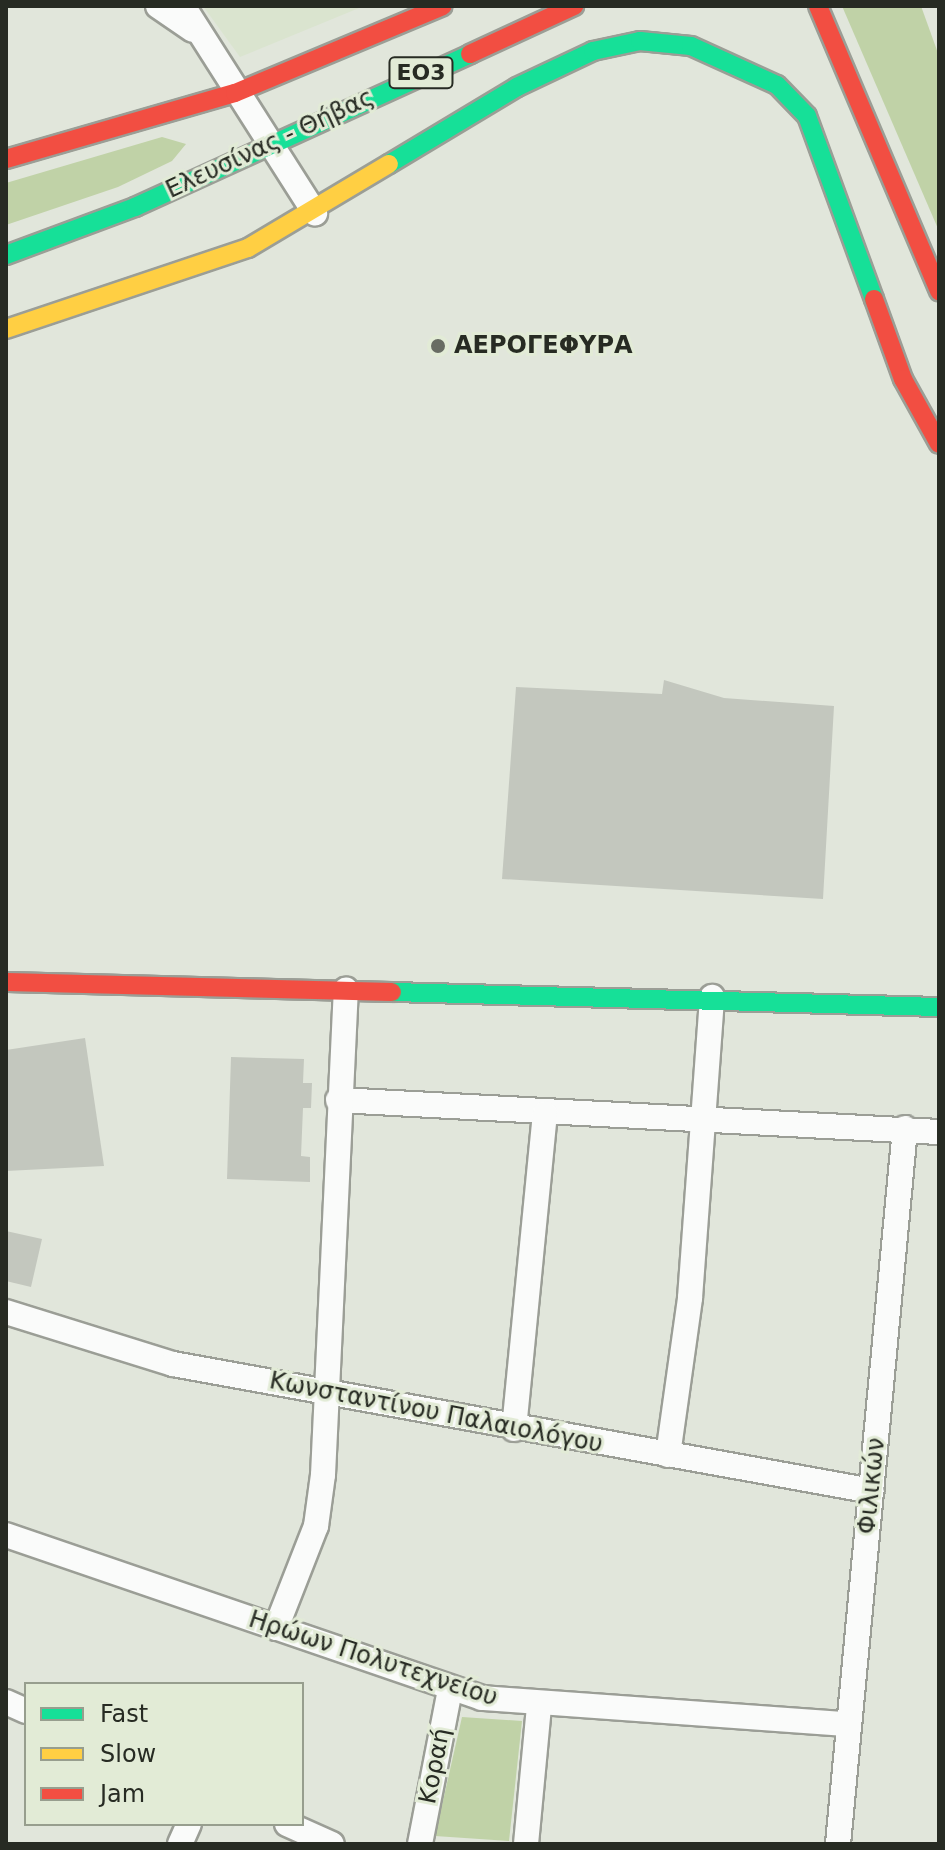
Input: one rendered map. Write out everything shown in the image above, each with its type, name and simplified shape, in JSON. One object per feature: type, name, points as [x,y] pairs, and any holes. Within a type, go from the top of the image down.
[{"type":"main road","name":"ΕΟ3","points":[[6,159],[235,93],[443,6]]},
{"type":"main road","name":"Ελευσίνας - Θήβας","points":[[6,255],[135,207],[574,6]]},
{"type":"main road","points":[[807,6],[825,24]]},
{"type":"main road","points":[[818,6],[939,291]]},
{"type":"main road","points":[[6,329],[248,248],[315,213],[517,87],[593,51],[640,41],[691,46],[738,62],[777,85],[807,116],[903,379],[939,444]]},
{"type":"main road","points":[[6,982],[712,997],[939,1007]]},
{"type":"street","points":[[158,6],[193,30]]},
{"type":"street","points":[[183,6],[193,30],[315,213]]},
{"type":"street","points":[[276,1628],[316,1526],[330,1392],[338,1100],[346,990]]},
{"type":"street","points":[[668,1455],[690,1298],[712,997]]},
{"type":"street","points":[[338,1100],[545,1114],[905,1128],[939,1132]]},
{"type":"street","points":[[514,1429],[545,1114]]},
{"type":"street","name":"Φιλικών","points":[[838,1844],[905,1128]]},
{"type":"street","name":"Κωνσταντίνου Παλαιολόγου","points":[[6,1312],[173,1364],[514,1429],[872,1491]]},
{"type":"street","name":"Ηρώων Πολυτεχνείου","points":[[6,1535],[450,1689],[539,1706],[848,1724]]},
{"type":"street","name":"Κοραή","points":[[420,1844],[450,1689]]},
{"type":"street","points":[[526,1844],[539,1706]]},
{"type":"street","points":[[292,1826],[332,1844]]},
{"type":"shaded area","points":[[203,6],[364,6],[240,57]]},
{"type":"green space","points":[[842,6],[921,6],[939,56],[939,231]]},
{"type":"green space","points":[[162,137],[186,144],[172,161],[118,187],[6,225],[6,183]]},
{"type":"green space","points":[[462,1717],[522,1721],[509,1841],[435,1836]]},
{"type":"building","points":[[664,680],[724,698],[834,706],[823,899],[502,879],[516,687],[662,694]]},
{"type":"building","points":[[85,1038],[104,1166],[6,1171],[6,1050]]},
{"type":"building","points":[[231,1057],[304,1059],[303,1083],[312,1083],[311,1108],[303,1108],[301,1156],[310,1157],[310,1182],[227,1179]]},
{"type":"building","points":[[6,1231],[42,1239],[31,1287],[6,1281]]},
{"type":"traffic: fast","points":[[389,164],[517,87],[593,51],[640,41],[691,46],[777,85],[807,116],[874,299]]},
{"type":"traffic: fast","points":[[6,255],[135,207],[470,54]]},
{"type":"traffic: fast","points":[[392,992],[939,1007]]},
{"type":"traffic: slow","points":[[6,329],[248,248],[389,164]]},
{"type":"traffic: jam","points":[[6,159],[235,93],[443,6]]},
{"type":"traffic: jam","points":[[470,54],[574,6]]},
{"type":"traffic: jam","points":[[818,6],[939,291]]},
{"type":"traffic: jam","points":[[874,299],[903,379],[939,444]]},
{"type":"traffic: jam","points":[[6,982],[392,992]]},
{"type":"place","name":"ΑΕΡΟΓΕΦΥΡΑ","points":[[438,346]]}]
